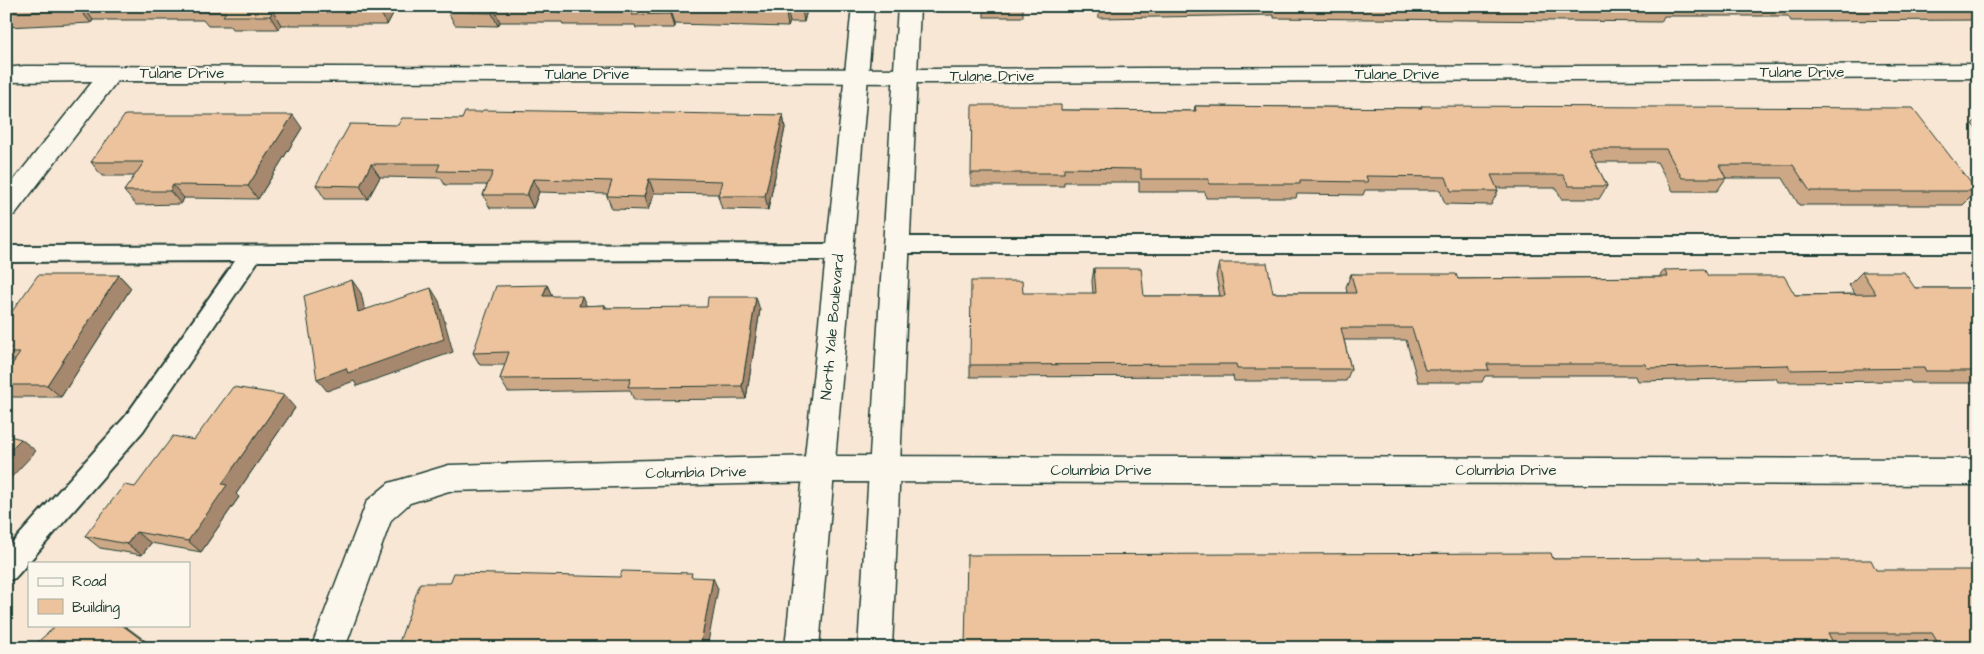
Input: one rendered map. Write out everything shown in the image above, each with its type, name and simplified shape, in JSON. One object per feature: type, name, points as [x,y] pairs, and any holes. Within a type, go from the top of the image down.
[{"type":"street","name":"North Yale Boulevard","points":[[802,648],[863,6]]},
{"type":"street","points":[[875,648],[909,6]]},
{"type":"street","name":"Tulane Drive","points":[[6,75],[24,73],[111,73],[905,76],[1978,71]]},
{"type":"street","points":[[6,208],[111,73]]},
{"type":"street","name":"Columbia Drive","points":[[328,648],[378,511],[400,493],[448,478],[819,469],[1978,472]]},
{"type":"lane","points":[[896,245],[1978,245]]},
{"type":"lane","points":[[6,254],[839,252]]},
{"type":"lane","points":[[6,569],[134,424],[252,253]]},
{"type":"building","points":[[6,6],[83,6],[80,10],[6,13]]},
{"type":"building","points":[[202,6],[383,6],[380,11],[273,11],[270,16],[223,16],[226,12],[198,12]]},
{"type":"building","points":[[451,6],[802,6],[802,9],[787,8],[786,13],[670,10],[670,14],[632,15],[633,12],[558,12],[560,8],[494,9],[492,13],[448,12]]},
{"type":"building","points":[[1438,6],[1667,6],[1668,8]]},
{"type":"building","points":[[1800,6],[1978,6],[1800,7]]},
{"type":"building","points":[[972,105],[1061,105],[1061,110],[1196,111],[1195,106],[1913,108],[1977,191],[1810,191],[1793,165],[1719,165],[1726,178],[1682,178],[1666,149],[1589,149],[1607,186],[1569,186],[1563,175],[1491,175],[1498,191],[1451,191],[1446,177],[1366,176],[1368,182],[1300,181],[1300,184],[1209,184],[1208,179],[1141,179],[1141,169],[1064,168],[1064,173],[971,173]]},
{"type":"building","points":[[483,110],[783,115],[765,196],[718,196],[722,181],[649,179],[644,197],[607,196],[612,181],[533,179],[527,195],[483,195],[493,172],[437,171],[440,164],[371,164],[360,186],[316,185],[350,124],[398,125],[402,118],[462,119],[465,112],[481,112]]},
{"type":"building","points":[[125,115],[293,115],[248,186],[173,185],[170,191],[124,191],[144,162],[91,162]]},
{"type":"building","points":[[1219,263],[1267,263],[1273,293],[1356,293],[1351,274],[1456,274],[1458,279],[1668,277],[1664,270],[1704,269],[1708,276],[1784,276],[1795,295],[1876,294],[1862,272],[1904,272],[1915,288],[1978,288],[1978,371],[1925,371],[1924,368],[1790,370],[1788,365],[1647,368],[1645,364],[1487,364],[1489,370],[1425,370],[1412,328],[1341,328],[1351,369],[1237,369],[1236,364],[970,365],[971,281],[1022,281],[1023,293],[1096,293],[1094,268],[1141,268],[1144,296],[1225,296]]},
{"type":"building","points":[[38,275],[119,275],[47,385],[6,385],[6,373],[20,353],[7,353],[11,347],[6,347],[6,320]]},
{"type":"building","points":[[352,280],[358,312],[431,288],[444,339],[348,373],[346,368],[317,379],[304,296]]},
{"type":"building","points":[[547,285],[543,296],[582,296],[579,306],[605,305],[604,308],[707,307],[708,297],[756,297],[742,386],[628,387],[631,378],[500,379],[509,352],[473,353],[496,286]]},
{"type":"building","points":[[233,387],[284,395],[222,484],[227,485],[188,541],[136,532],[127,544],[85,536],[124,485],[135,487],[173,436],[194,440]]},
{"type":"building","points":[[6,435],[21,439],[6,454]]},
{"type":"building","points":[[1551,553],[1553,559],[1871,560],[1876,570],[1978,570],[1978,648],[1941,648],[1932,633],[1828,633],[1836,648],[965,648],[967,555]]},
{"type":"building","points":[[622,571],[692,573],[691,577],[713,578],[700,648],[397,648],[420,583],[450,583],[454,573],[620,577]]},
{"type":"building","points":[[56,626],[123,626],[153,648],[31,648]]}]
